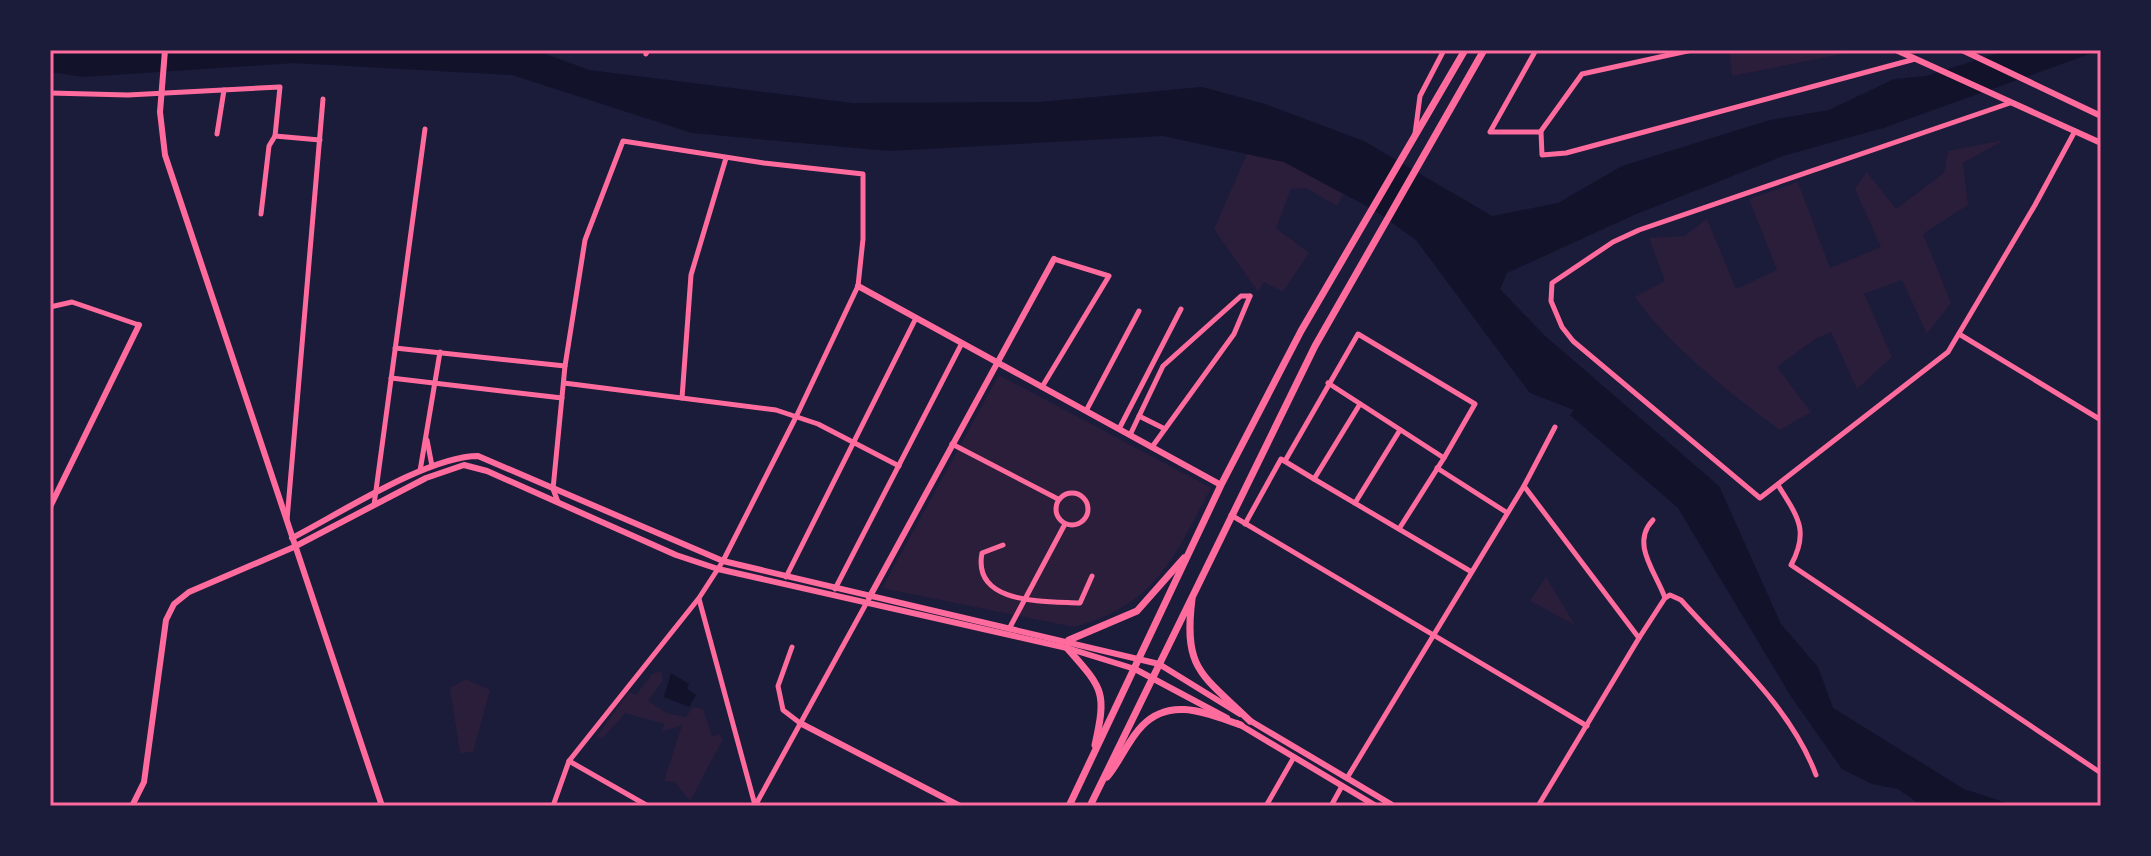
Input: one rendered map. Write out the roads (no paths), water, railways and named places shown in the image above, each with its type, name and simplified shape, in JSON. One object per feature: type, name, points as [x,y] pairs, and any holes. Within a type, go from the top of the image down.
[{"type":"main road","points":[[1069,806],[1221,485],[1301,331],[1465,50]]},
{"type":"main road","points":[[1090,806],[1315,346],[1484,50]]},
{"type":"main road","points":[[1091,761],[1104,706],[1098,684],[1068,644],[1137,611],[1190,550]]},
{"type":"main road","points":[[1193,590],[1188,633],[1190,655],[1208,680],[1250,721]]},
{"type":"main road","points":[[1100,785],[1122,759],[1141,726],[1164,710],[1190,708],[1241,725]]},
{"type":"street","points":[[165,50],[160,112],[165,155],[382,806]]},
{"type":"street","points":[[1415,137],[1420,96],[1444,50]]},
{"type":"street","points":[[1536,50],[1490,132],[1541,132]]},
{"type":"street","points":[[1692,50],[1582,74],[1541,132],[1542,155],[1566,153],[1915,59]]},
{"type":"street","points":[[1896,50],[2101,143]]},
{"type":"street","points":[[1962,50],[2101,116]]},
{"type":"street","points":[[50,93],[162,93],[280,87],[261,214]]},
{"type":"street","points":[[217,134],[224,90]]},
{"type":"street","points":[[287,523],[323,99]]},
{"type":"street","points":[[2010,103],[1639,230],[1613,242],[1552,283],[1551,301],[1562,327],[1573,341],[1760,498],[1948,352],[2075,131]]},
{"type":"street","points":[[374,505],[425,129]]},
{"type":"street","points":[[275,136],[320,140]]},
{"type":"street","points":[[553,806],[569,761],[699,598],[723,561],[796,417],[858,286],[863,174],[726,158],[623,141],[585,240],[565,366],[553,489],[558,502]]},
{"type":"street","points":[[682,398],[691,275],[726,158]]},
{"type":"street","points":[[755,806],[1054,259],[1109,276],[1042,387]]},
{"type":"street","points":[[858,286],[1221,485]]},
{"type":"street","points":[[1130,435],[1163,366],[1241,296],[1250,296],[1234,334],[1152,447]]},
{"type":"street","points":[[50,307],[72,302],[139,325],[50,507]]},
{"type":"street","points":[[1119,429],[1181,309]]},
{"type":"street","points":[[1086,411],[1139,311]]},
{"type":"street","points":[[786,577],[916,318]]},
{"type":"street","points":[[1285,461],[1358,334],[1475,404],[1399,529]]},
{"type":"street","points":[[1959,334],[2101,420]]},
{"type":"street","points":[[835,589],[962,343]]},
{"type":"street","points":[[395,348],[565,366]]},
{"type":"street","points":[[420,471],[440,352]]},
{"type":"street","points":[[391,378],[562,398]]},
{"type":"street","points":[[564,383],[776,410],[853,442],[899,466]]},
{"type":"street","points":[[1328,383],[1444,458]]},
{"type":"street","points":[[1314,479],[1360,404]]},
{"type":"street","points":[[1139,416],[1165,429]]},
{"type":"street","points":[[1347,778],[1524,486],[1555,427]]},
{"type":"street","points":[[1355,503],[1400,430]]},
{"type":"street","points":[[426,436],[432,466]]},
{"type":"street","points":[[951,443],[1058,499],[1077,492],[1084,497],[1089,508],[1086,520],[1065,524]]},
{"type":"street","points":[[292,538],[420,471],[462,456],[478,456],[723,561],[835,589],[867,601],[1068,644],[1135,669],[1241,725],[1376,806]]},
{"type":"street","points":[[1245,524],[1281,459],[1470,571]]},
{"type":"street","points":[[132,806],[144,782],[166,620],[174,604],[189,592],[294,547],[426,478],[464,465],[487,471],[676,555],[718,569],[1140,657],[1159,664],[1394,806]]},
{"type":"street","points":[[1437,468],[1506,512]]},
{"type":"street","points":[[1778,485],[1799,518],[1803,544],[1791,565],[2101,773]]},
{"type":"street","points":[[1524,486],[1639,638]]},
{"type":"street","points":[[1058,499],[1059,518],[1065,524]]},
{"type":"street","points":[[1230,515],[1587,726]]},
{"type":"street","points":[[1653,520],[1645,528],[1643,550],[1665,598]]},
{"type":"street","points":[[1009,629],[1065,524]]},
{"type":"street","points":[[1003,545],[982,553],[979,566],[983,579],[995,591],[1025,598],[1080,603],[1092,576]]},
{"type":"street","points":[[1538,806],[1639,638],[1670,595],[1681,600],[1788,719],[1804,743],[1816,775]]},
{"type":"street","points":[[699,598],[755,806]]},
{"type":"street","points":[[792,647],[778,686],[783,710],[800,723],[960,806]]},
{"type":"street","points":[[1266,806],[1294,757]]},
{"type":"street","points":[[569,761],[648,806]]},
{"type":"street","points":[[1331,806],[1342,786]]}]
